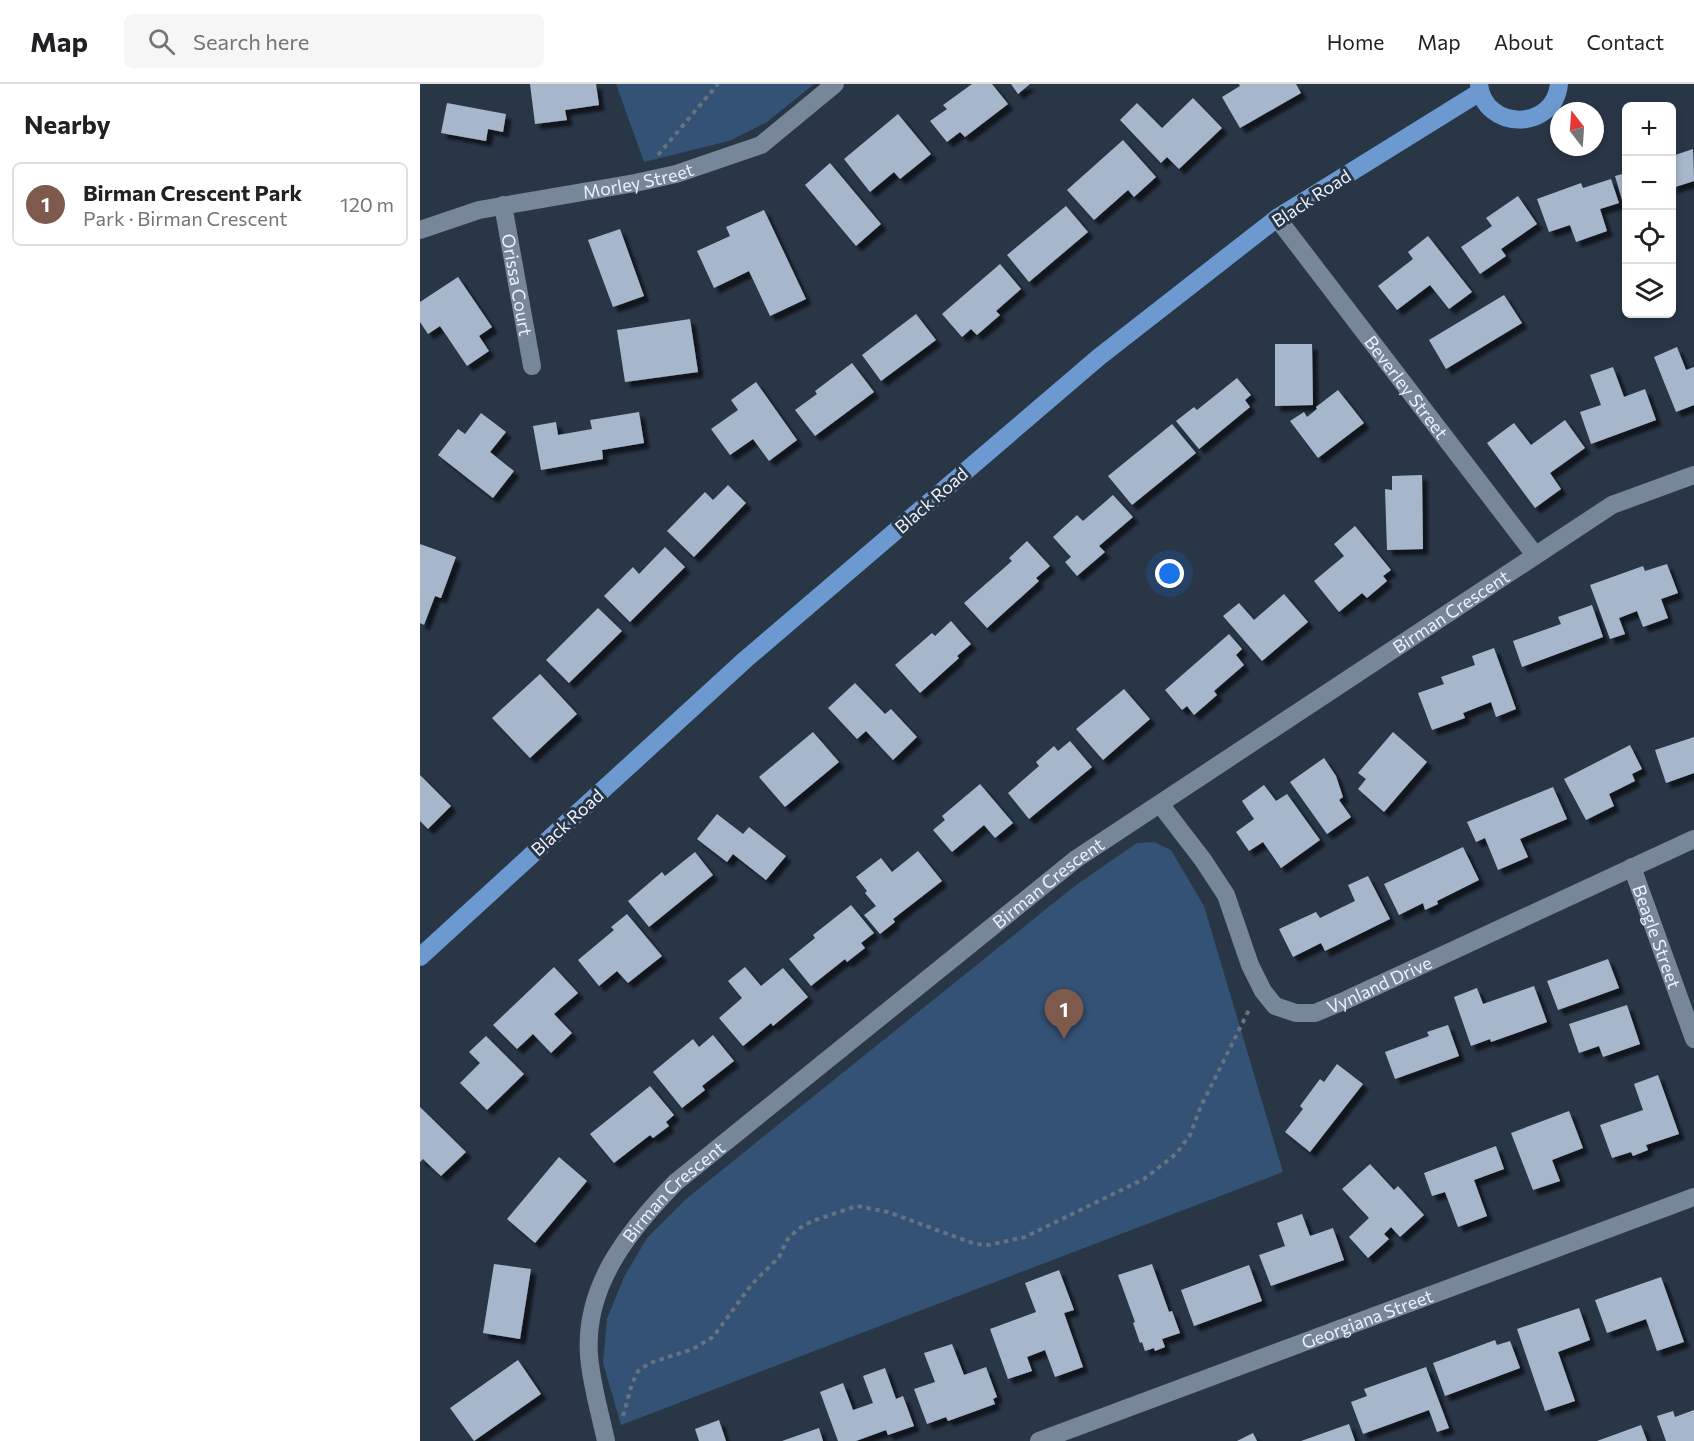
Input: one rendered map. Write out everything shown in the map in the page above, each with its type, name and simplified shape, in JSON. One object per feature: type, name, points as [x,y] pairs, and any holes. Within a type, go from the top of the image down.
[{"type":"main road","points":[[1479,88],[1488,107],[1499,115],[1518,121],[1532,119],[1542,114],[1552,103],[1559,84]]},
{"type":"main road","name":"Black Road","points":[[420,957],[746,659],[1099,357],[1277,218],[1479,88]]},
{"type":"street","name":"Morley Street","points":[[420,230],[479,210],[676,174],[761,145],[835,84]]},
{"type":"street","name":"Orissa Court","points":[[503,205],[532,366]]},
{"type":"street","name":"Beverley Street","points":[[1277,218],[1536,555]]},
{"type":"street","name":"Birman Crescent","points":[[606,1441],[589,1355],[589,1327],[595,1298],[624,1242],[646,1213],[676,1182],[1076,860],[1612,505],[1694,475]]},
{"type":"street","name":"Vynland Drive","points":[[1160,804],[1203,860],[1226,895],[1250,965],[1263,991],[1275,1006],[1296,1013],[1315,1013],[1694,839]]},
{"type":"street","name":"Beagle Street","points":[[1632,867],[1694,1038]]},
{"type":"street","name":"Georgiana Street","points":[[1039,1441],[1694,1197]]},
{"type":"path","points":[[657,156],[718,84]]},
{"type":"path","points":[[622,1418],[638,1371],[650,1363],[693,1349],[713,1337],[752,1284],[779,1257],[787,1240],[798,1229],[812,1221],[857,1206],[888,1212],[975,1244],[988,1245],[1025,1237],[1144,1179],[1176,1154],[1190,1135],[1201,1106],[1251,1006],[1263,991]]},
{"type":"shaded area","points":[[616,84],[814,84],[767,122],[729,141],[644,162]]},
{"type":"shaded area","points":[[1154,842],[1171,850],[1204,906],[1283,1172],[621,1425],[603,1363],[607,1319],[624,1277],[647,1238],[686,1199],[1076,885],[1137,843]]},
{"type":"building","points":[[530,84],[596,84],[599,105],[565,110],[567,120],[535,124]]},
{"type":"building","points":[[972,84],[992,84],[1008,104],[965,137],[960,132],[947,142],[930,121],[947,109],[943,105]]},
{"type":"building","points":[[1011,84],[1030,84],[1018,94]]},
{"type":"building","points":[[1239,84],[1296,84],[1301,93],[1240,128],[1222,97],[1240,86]]},
{"type":"building","points":[[1193,98],[1222,128],[1179,169],[1167,157],[1161,163],[1120,120],[1137,103],[1162,128]]},
{"type":"building","points":[[447,103],[506,114],[503,132],[488,129],[486,141],[441,133]]},
{"type":"building","points":[[898,114],[931,154],[900,179],[894,172],[870,192],[844,159]]},
{"type":"building","points":[[1123,140],[1156,177],[1134,197],[1128,190],[1094,220],[1067,190]]},
{"type":"building","points":[[1693,149],[1694,181],[1676,187],[1676,156]]},
{"type":"building","points":[[830,163],[881,224],[856,246],[805,185]]},
{"type":"building","points":[[1622,174],[1622,200],[1615,176]]},
{"type":"building","points":[[1611,179],[1619,203],[1600,209],[1607,231],[1576,242],[1570,225],[1549,232],[1537,199],[1581,183],[1583,188]]},
{"type":"building","points":[[1518,196],[1537,224],[1501,249],[1506,256],[1480,274],[1461,247],[1492,226],[1486,218]]},
{"type":"building","points":[[1066,206],[1088,232],[1029,282],[1007,255]]},
{"type":"building","points":[[764,210],[806,299],[770,316],[749,271],[714,288],[697,251],[730,236],[726,227]]},
{"type":"building","points":[[620,229],[644,296],[613,307],[588,240]]},
{"type":"building","points":[[1428,236],[1472,292],[1449,309],[1430,285],[1397,310],[1378,286],[1413,259],[1408,252]]},
{"type":"building","points":[[1000,264],[1021,289],[996,311],[1000,315],[977,335],[971,329],[962,337],[942,314]]},
{"type":"building","points":[[458,277],[492,327],[479,336],[489,351],[467,366],[440,326],[428,334],[420,322],[420,302]]},
{"type":"building","points":[[1504,295],[1522,323],[1446,369],[1429,340]]},
{"type":"building","points":[[916,314],[936,340],[881,381],[862,355]]},
{"type":"building","points":[[690,319],[698,372],[625,382],[617,330]]},
{"type":"building","points":[[1275,344],[1312,344],[1313,405],[1275,406]]},
{"type":"building","points":[[1677,347],[1686,370],[1694,367],[1694,405],[1676,412],[1654,357]]},
{"type":"building","points":[[852,363],[874,392],[815,436],[795,410],[817,394],[815,391]]},
{"type":"building","points":[[1613,367],[1624,397],[1645,389],[1656,420],[1591,444],[1580,412],[1601,405],[1590,375]]},
{"type":"building","points":[[1237,378],[1251,395],[1245,400],[1250,407],[1199,449],[1176,421],[1194,407],[1197,410]]},
{"type":"building","points":[[756,382],[797,440],[769,461],[753,439],[730,455],[711,429],[738,410],[731,400]]},
{"type":"building","points":[[1338,390],[1364,423],[1318,458],[1290,421],[1304,412],[1307,417]]},
{"type":"building","points":[[639,412],[644,443],[602,450],[603,459],[541,470],[533,426],[556,422],[558,435],[592,429],[590,420]]},
{"type":"building","points":[[481,413],[506,432],[490,452],[514,471],[493,498],[438,455],[458,429],[465,434]]},
{"type":"building","points":[[1565,420],[1585,448],[1550,473],[1561,489],[1535,508],[1487,443],[1514,423],[1531,445]]},
{"type":"building","points":[[1172,424],[1196,453],[1132,505],[1108,476]]},
{"type":"building","points":[[1422,475],[1423,549],[1387,550],[1385,489],[1392,490],[1392,476]]},
{"type":"building","points":[[728,485],[746,503],[694,557],[667,531],[705,492],[713,500]]},
{"type":"building","points":[[1113,495],[1133,517],[1099,546],[1105,552],[1077,576],[1065,562],[1071,557],[1053,537],[1077,515],[1083,521]]},
{"type":"building","points":[[1355,526],[1391,570],[1383,576],[1387,581],[1367,598],[1362,593],[1339,612],[1314,581],[1344,556],[1334,544]]},
{"type":"building","points":[[1027,541],[1050,566],[1036,578],[1039,581],[987,628],[964,603],[1012,561],[1009,558]]},
{"type":"building","points":[[420,544],[456,557],[441,598],[435,596],[424,625],[420,623]]},
{"type":"building","points":[[665,547],[685,567],[630,622],[604,596],[633,567],[639,574]]},
{"type":"building","points":[[1667,564],[1678,593],[1661,599],[1668,618],[1643,627],[1637,611],[1619,618],[1625,634],[1610,639],[1590,585],[1643,566],[1645,571]]},
{"type":"building","points":[[1284,594],[1308,622],[1262,661],[1223,616],[1239,603],[1254,620]]},
{"type":"building","points":[[1592,605],[1603,637],[1522,667],[1513,641],[1561,624],[1558,617]]},
{"type":"building","points":[[598,608],[622,631],[569,683],[546,660]]},
{"type":"building","points":[[951,621],[971,644],[920,693],[895,665],[932,633],[935,636]]},
{"type":"building","points":[[1229,634],[1242,649],[1236,655],[1244,665],[1214,691],[1217,695],[1194,715],[1187,706],[1182,710],[1165,690]]},
{"type":"building","points":[[1494,648],[1516,709],[1496,717],[1491,702],[1463,713],[1465,718],[1432,730],[1418,693],[1444,684],[1441,677],[1475,665],[1472,656]]},
{"type":"building","points":[[540,674],[577,714],[530,758],[492,718]]},
{"type":"building","points":[[855,683],[885,714],[891,709],[917,737],[893,760],[866,731],[857,739],[828,708]]},
{"type":"building","points":[[1124,689],[1150,719],[1103,760],[1076,729]]},
{"type":"building","points":[[813,732],[839,762],[785,807],[759,777]]},
{"type":"building","points":[[1393,732],[1427,762],[1384,812],[1358,789],[1366,779],[1358,773]]},
{"type":"building","points":[[1694,737],[1694,773],[1666,783],[1655,750]]},
{"type":"building","points":[[1070,741],[1092,767],[1029,819],[1008,793],[1039,766],[1036,762],[1054,746],[1058,751]]},
{"type":"building","points":[[1630,745],[1642,769],[1632,774],[1635,781],[1609,794],[1614,806],[1586,820],[1564,779]]},
{"type":"building","points":[[1324,758],[1336,776],[1343,797],[1339,800],[1351,817],[1327,834],[1290,782]]},
{"type":"building","points":[[420,775],[451,806],[428,829],[420,821]]},
{"type":"building","points":[[980,784],[1013,823],[995,838],[984,825],[952,852],[933,830],[945,820],[942,816]]},
{"type":"building","points":[[1264,785],[1276,801],[1287,794],[1320,840],[1281,868],[1263,842],[1249,851],[1236,832],[1254,819],[1242,801]]},
{"type":"building","points":[[1553,787],[1567,819],[1520,839],[1528,857],[1498,870],[1485,838],[1476,842],[1467,822]]},
{"type":"building","points":[[717,814],[743,834],[749,827],[786,856],[766,880],[733,854],[727,862],[697,839]]},
{"type":"building","points":[[1463,847],[1479,880],[1437,901],[1438,904],[1425,910],[1423,903],[1399,915],[1384,884]]},
{"type":"building","points":[[918,851],[942,881],[893,919],[895,922],[880,934],[864,915],[876,906],[856,877],[881,858],[892,872]]},
{"type":"building","points":[[695,852],[713,875],[649,927],[628,901],[662,872],[665,876]]},
{"type":"building","points":[[1368,876],[1390,919],[1325,951],[1321,943],[1293,957],[1279,929],[1316,912],[1320,918],[1355,901],[1348,885]]},
{"type":"building","points":[[851,905],[874,933],[861,943],[865,948],[847,962],[845,959],[811,986],[789,959],[815,938],[813,935]]},
{"type":"building","points":[[627,914],[662,956],[628,983],[617,971],[599,986],[578,960],[614,930],[611,927]]},
{"type":"building","points":[[1608,959],[1619,988],[1558,1010],[1547,981]]},
{"type":"building","points":[[554,967],[578,993],[554,1014],[572,1033],[551,1053],[533,1034],[517,1049],[493,1025]]},
{"type":"building","points":[[745,967],[761,986],[783,968],[808,997],[773,1026],[771,1023],[743,1046],[719,1018],[742,998],[728,981]]},
{"type":"building","points":[[1534,986],[1547,1022],[1491,1042],[1490,1039],[1471,1046],[1454,997],[1477,988],[1483,1004]]},
{"type":"building","points":[[1627,1005],[1640,1044],[1603,1057],[1599,1046],[1579,1053],[1569,1024]]},
{"type":"building","points":[[1448,1025],[1459,1056],[1395,1079],[1385,1052],[1429,1036],[1427,1032]]},
{"type":"building","points":[[713,1035],[734,1061],[702,1086],[705,1090],[682,1108],[653,1072],[693,1039],[699,1047]]},
{"type":"building","points":[[486,1036],[524,1074],[487,1110],[460,1083],[480,1063],[469,1052]]},
{"type":"building","points":[[1337,1064],[1363,1084],[1310,1152],[1285,1132],[1303,1109],[1300,1106],[1320,1079],[1324,1082]]},
{"type":"building","points":[[1658,1075],[1679,1134],[1646,1145],[1648,1150],[1633,1156],[1631,1152],[1612,1158],[1600,1125],[1643,1110],[1634,1084]]},
{"type":"building","points":[[650,1086],[674,1115],[666,1122],[669,1126],[653,1138],[650,1135],[614,1163],[590,1134]]},
{"type":"building","points":[[420,1107],[466,1152],[441,1176],[423,1159],[420,1162]]},
{"type":"building","points":[[1569,1111],[1583,1148],[1552,1160],[1560,1181],[1533,1190],[1511,1133]]},
{"type":"building","points":[[1496,1146],[1504,1169],[1474,1180],[1487,1216],[1458,1227],[1445,1192],[1432,1196],[1424,1173]]},
{"type":"building","points":[[559,1157],[587,1181],[535,1243],[507,1219]]},
{"type":"building","points":[[1370,1164],[1394,1190],[1398,1186],[1424,1215],[1400,1237],[1391,1227],[1384,1234],[1389,1239],[1368,1258],[1349,1237],[1369,1218],[1342,1189]]},
{"type":"building","points":[[1302,1214],[1310,1236],[1333,1228],[1344,1260],[1271,1286],[1259,1255],[1285,1246],[1277,1223]]},
{"type":"building","points":[[494,1264],[531,1269],[520,1339],[483,1333]]},
{"type":"building","points":[[1152,1264],[1169,1312],[1172,1311],[1180,1333],[1162,1339],[1165,1347],[1155,1351],[1154,1348],[1145,1351],[1142,1342],[1140,1343],[1118,1275]]},
{"type":"building","points":[[1249,1265],[1262,1301],[1194,1326],[1181,1290]]},
{"type":"building","points":[[1059,1270],[1074,1310],[1064,1313],[1083,1367],[1055,1377],[1045,1350],[1027,1357],[1032,1371],[1008,1379],[990,1329],[1036,1312],[1025,1283]]},
{"type":"building","points":[[1661,1277],[1684,1342],[1657,1351],[1646,1319],[1607,1333],[1595,1300]]},
{"type":"building","points":[[1579,1308],[1590,1340],[1558,1352],[1575,1401],[1545,1411],[1517,1329]]},
{"type":"building","points":[[1495,1340],[1497,1345],[1510,1341],[1520,1368],[1445,1396],[1433,1363]]},
{"type":"building","points":[[952,1344],[964,1375],[986,1367],[997,1397],[993,1399],[995,1404],[948,1421],[946,1417],[927,1424],[914,1389],[935,1382],[924,1353]]},
{"type":"building","points":[[518,1360],[541,1394],[474,1441],[450,1408]]},
{"type":"building","points":[[1426,1367],[1449,1428],[1437,1432],[1429,1410],[1363,1434],[1351,1402],[1367,1396],[1364,1389]]},
{"type":"building","points":[[885,1368],[896,1399],[903,1396],[914,1426],[888,1435],[886,1430],[856,1441],[838,1441],[820,1392],[843,1383],[853,1410],[873,1403],[863,1376]]},
{"type":"building","points":[[1694,1410],[1694,1441],[1666,1441],[1657,1416],[1673,1411],[1675,1417]]},
{"type":"building","points":[[719,1420],[726,1441],[699,1441],[695,1429]]},
{"type":"building","points":[[1349,1424],[1355,1441],[1301,1441]]},
{"type":"building","points":[[1641,1425],[1647,1441],[1597,1441]]},
{"type":"building","points":[[819,1428],[823,1441],[782,1441]]},
{"type":"building","points":[[1253,1433],[1257,1441],[1237,1441]]},
{"type":"place","name":"Birman Crescent Park","points":[[1064,1039]]}]
